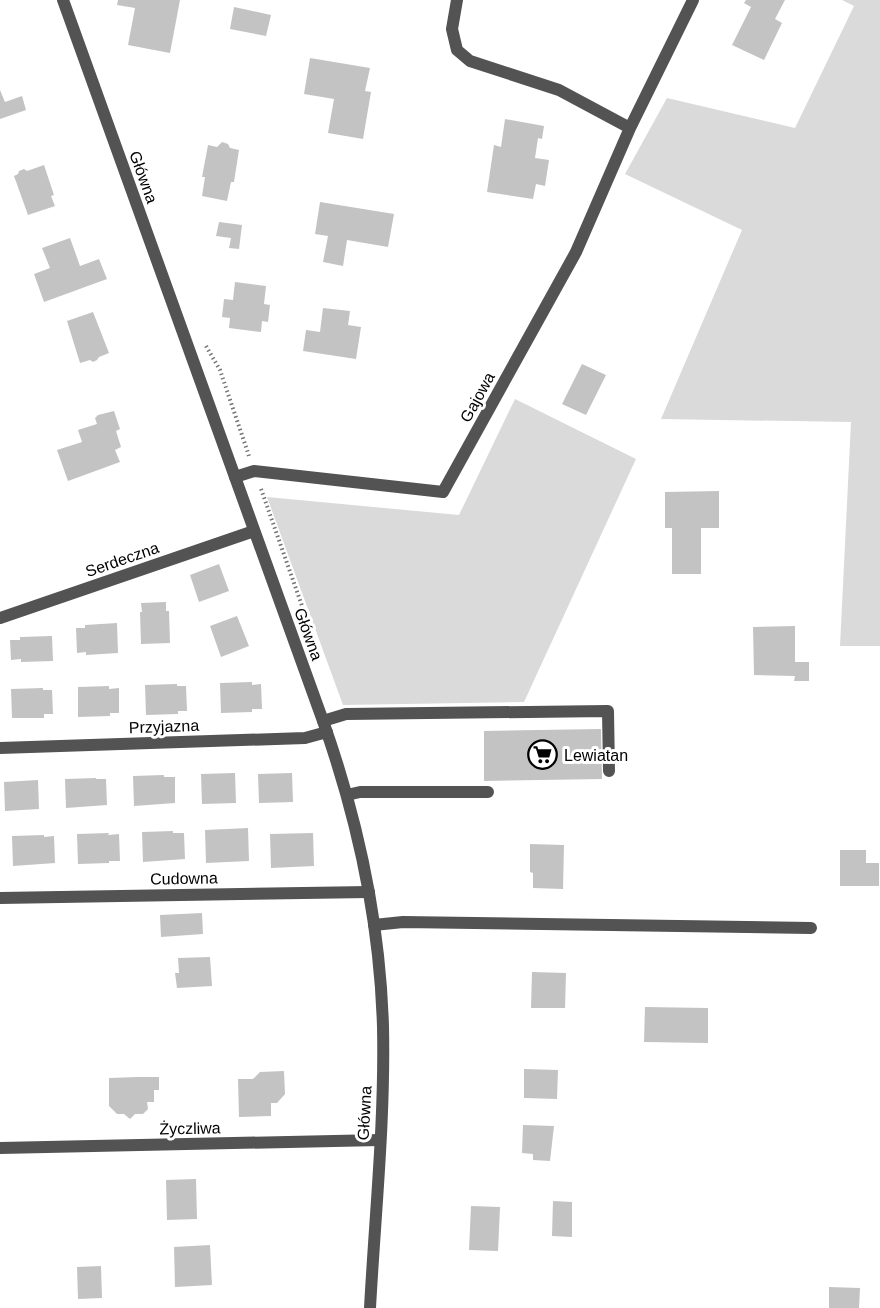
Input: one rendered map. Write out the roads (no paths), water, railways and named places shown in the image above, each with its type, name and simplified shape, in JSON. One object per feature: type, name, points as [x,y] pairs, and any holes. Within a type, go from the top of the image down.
[{"type":"street","name":"Główna","points":[[63,0],[325,727],[347,795],[369,892],[383,1027],[380,1140],[370,1308]]},
{"type":"street","points":[[457,0],[452,29],[457,50],[470,61],[559,90],[630,128]]},
{"type":"street","name":"Gajowa","points":[[235,477],[254,471],[443,492],[576,252],[630,128],[693,0]]},
{"type":"street","name":"Serdeczna","points":[[0,618],[254,531]]},
{"type":"street","name":"Przyjazna","points":[[0,748],[305,738],[346,714],[608,711],[609,771]]},
{"type":"street","points":[[347,795],[360,792],[488,792]]},
{"type":"street","name":"Cudowna","points":[[0,897],[369,892]]},
{"type":"street","points":[[374,925],[403,922],[811,928]]},
{"type":"street","name":"Życzliwa","points":[[0,1148],[380,1140]]},
{"type":"place","name":"Lewiatan","points":[[543,755]]}]
